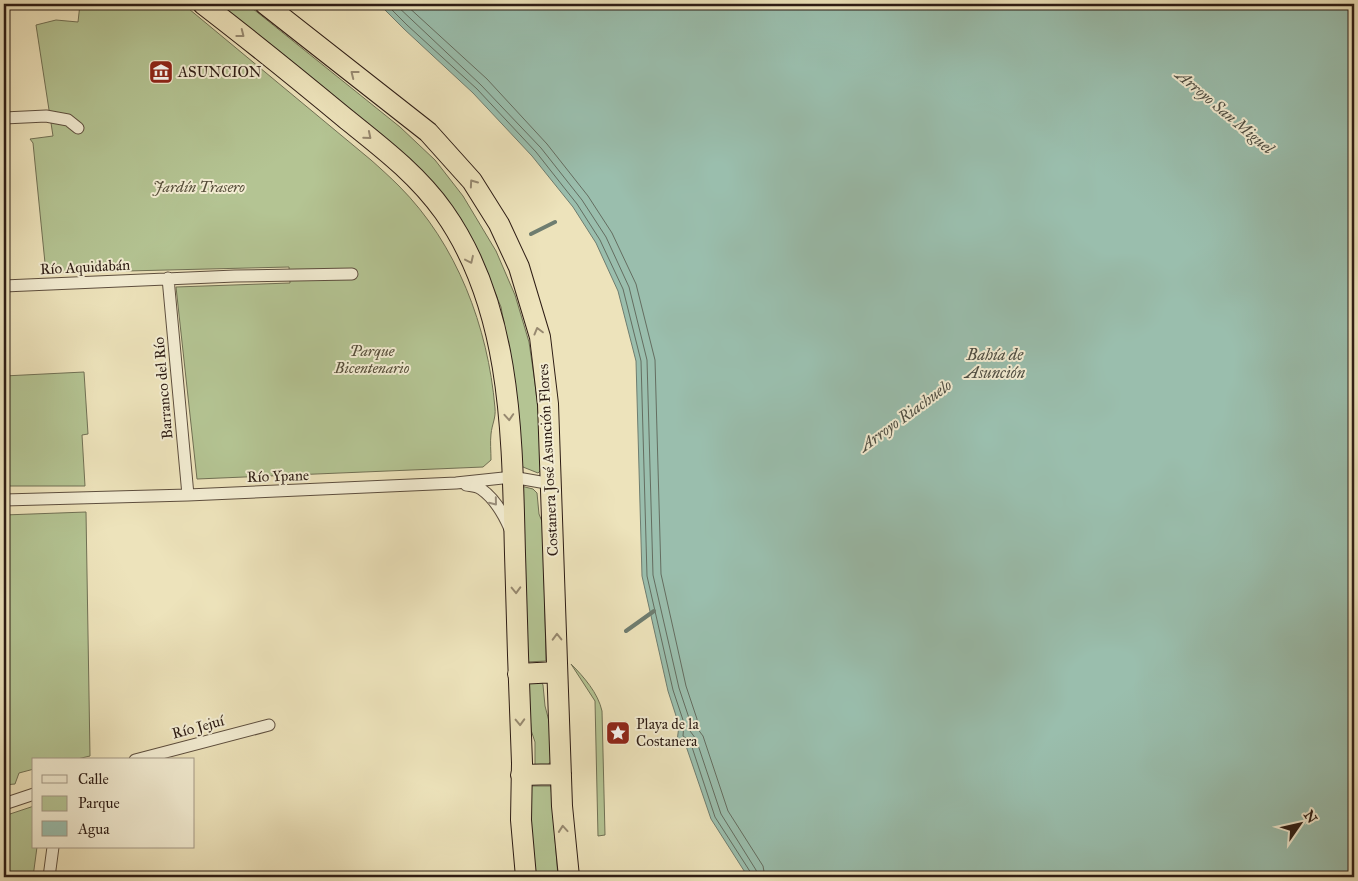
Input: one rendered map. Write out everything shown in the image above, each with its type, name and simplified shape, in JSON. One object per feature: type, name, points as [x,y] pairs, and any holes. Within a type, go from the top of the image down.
[{"type":"highway","points":[[203,4],[409,170],[444,212],[471,259],[488,305],[495,331],[509,410],[522,775],[521,820],[526,877]]},
{"type":"highway","name":"Costanera José Asunción Flores","points":[[265,4],[428,132],[472,181],[499,224],[519,267],[540,337],[548,404],[562,806],[569,877]]},
{"type":"highway","points":[[518,674],[557,672]]},
{"type":"highway","points":[[522,775],[561,774]]},
{"type":"street","points":[[4,118],[46,116],[68,120],[78,128]]},
{"type":"street","name":"Río Aquidabán","points":[[4,286],[168,278],[352,274]]},
{"type":"street","name":"Barranco del Río","points":[[168,278],[188,494]]},
{"type":"street","name":"Río Ypane","points":[[4,500],[456,483],[512,477],[552,484]]},
{"type":"street","points":[[456,483],[480,488],[491,498],[503,514],[515,541]]},
{"type":"street","name":"Río Jejuí","points":[[143,758],[269,725]]},
{"type":"street","points":[[4,804],[32,795]]},
{"type":"street","points":[[49,877],[53,848]]},
{"type":"green space","name":"Parque Bicentenario","points":[[80,4],[183,4],[371,160],[399,186],[419,209],[453,260],[477,317],[485,347],[495,408],[491,437],[491,460],[483,467],[197,479],[176,287],[290,283],[289,267],[46,273],[33,143],[30,139],[53,136],[36,25],[56,20],[78,22]]},
{"type":"green space","points":[[215,4],[247,4],[400,127],[435,160],[463,196],[496,251],[515,295],[529,342],[540,429],[541,470],[538,473],[523,467],[520,463],[515,384],[501,307],[481,259],[449,207]]},
{"type":"green space","points":[[84,372],[88,434],[82,435],[85,486],[4,486],[4,376]]},
{"type":"green space","points":[[521,486],[533,489],[537,493],[539,514],[543,524],[546,661],[526,662]]},
{"type":"green space","points":[[86,512],[90,756],[82,758],[32,758],[32,770],[19,773],[15,784],[4,785],[4,515]]},
{"type":"green space","points":[[571,664],[594,692],[602,711],[605,835],[598,836],[595,701]]},
{"type":"green space","points":[[531,683],[542,683],[543,685],[545,706],[550,725],[551,761],[548,765],[535,766],[535,742],[531,730],[528,685]]},
{"type":"green space","points":[[529,786],[551,786],[558,877],[534,877]]},
{"type":"green space","points":[[32,807],[32,848],[37,848],[33,877],[4,877],[4,816]]},
{"type":"water","name":"Bahía de Asunción","points":[[379,4],[1354,4],[1354,877],[748,877],[711,819],[685,743],[677,742],[679,725],[668,691],[642,576],[636,361],[618,291],[596,243],[573,207],[532,156],[473,93]]},
{"type":"waterway","points":[[531,234],[555,222]]},
{"type":"waterway","name":"Arroyo Riachuelo","points":[[626,631],[654,611]]},
{"type":"place","name":"ASUNCION","points":[[161,72]]},
{"type":"place","name":"Playa de la Costanera","points":[[618,733]]},
{"type":"water label","name":"Arroyo San Miguel","points":[[1225,111]]},
{"type":"park label","name":"Jardín Trasero","points":[[199,187]]}]
